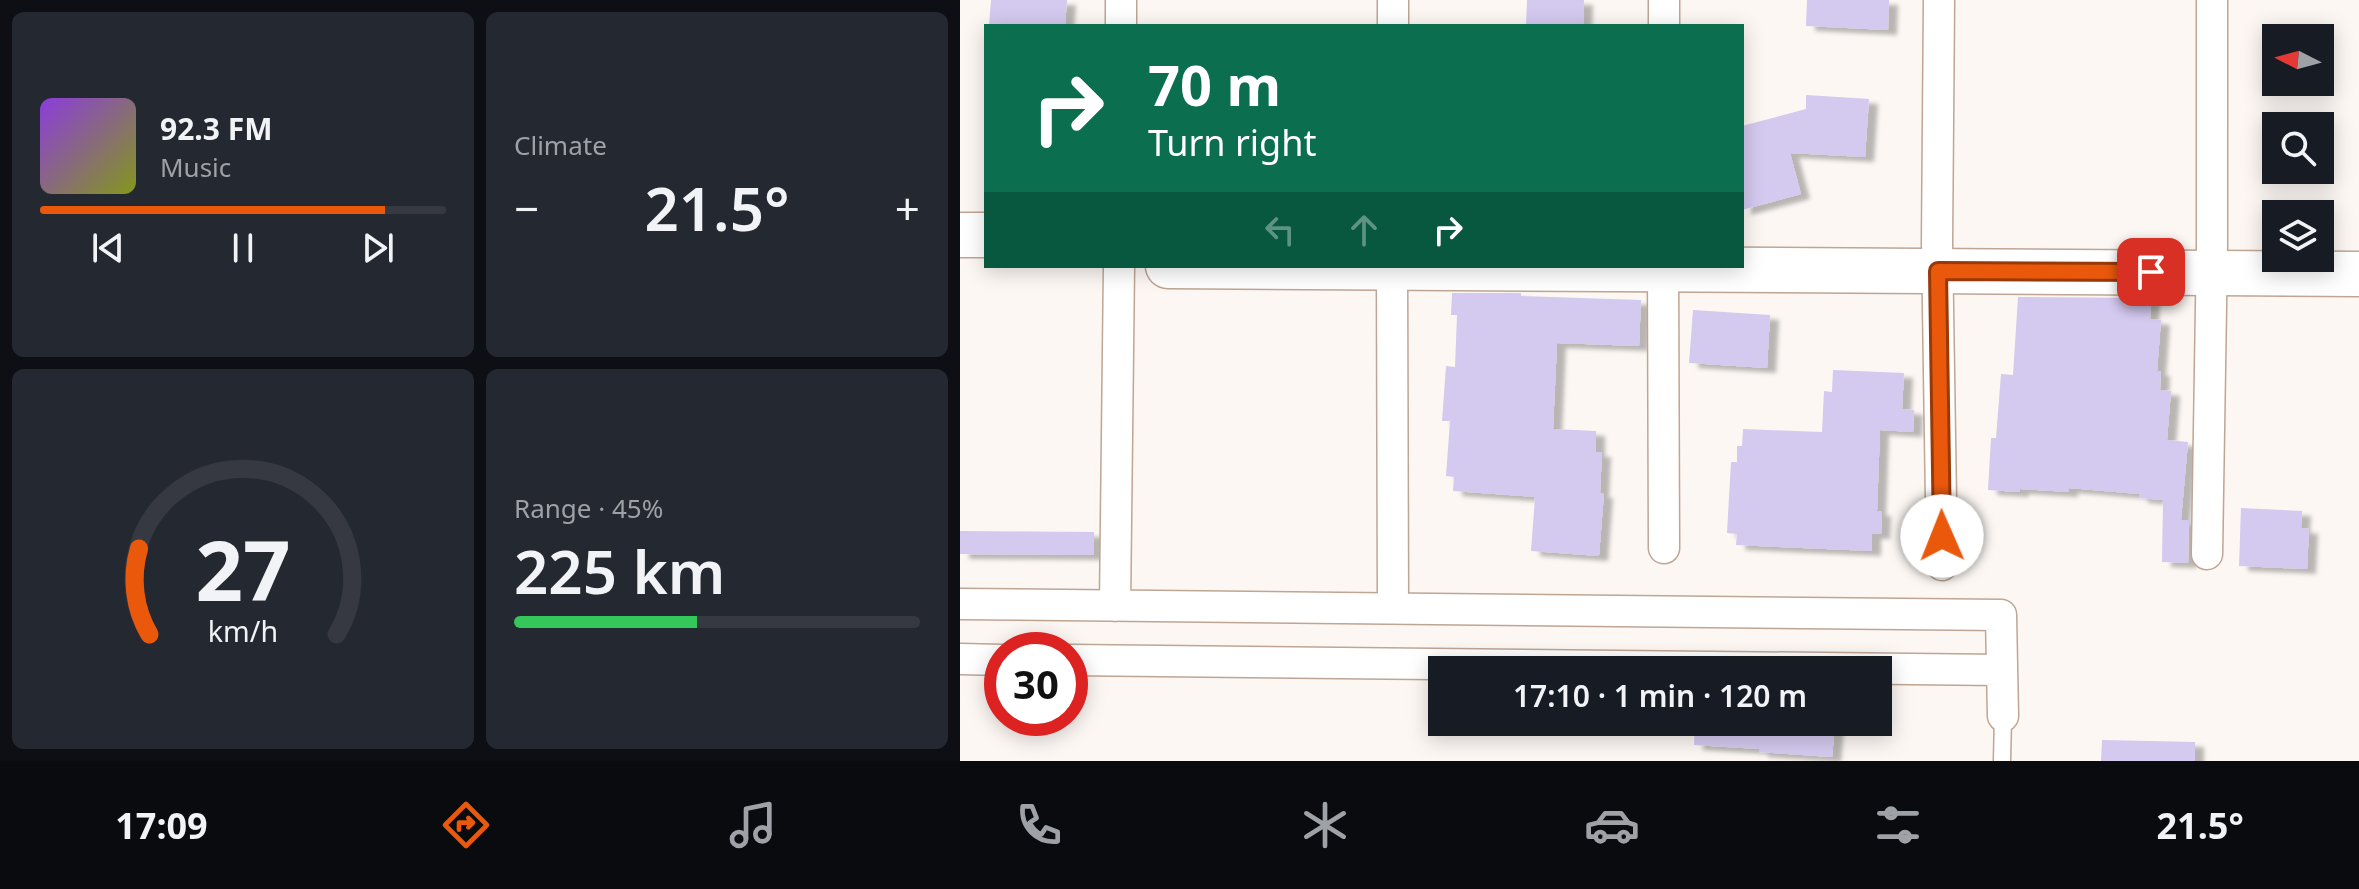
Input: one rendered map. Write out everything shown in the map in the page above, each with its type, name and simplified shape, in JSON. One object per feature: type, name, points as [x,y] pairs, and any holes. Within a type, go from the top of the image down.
[{"type":"main road","points":[[960,235],[984,235]]},
{"type":"main road","points":[[1744,242],[1938,257]]},
{"type":"main road","points":[[2334,244],[2359,244]]},
{"type":"main road","points":[[2212,259],[2262,247]]},
{"type":"main road","points":[[1744,265],[1938,257],[2212,259],[2359,274]]},
{"type":"main road","points":[[960,263],[984,263]]},
{"type":"street","points":[[1121,0],[1121,24]]},
{"type":"street","points":[[1393,0],[1393,24]]},
{"type":"street","points":[[1664,0],[1664,24]]},
{"type":"street","points":[[1939,0],[1942,565]]},
{"type":"street","points":[[2207,554],[2212,0]]},
{"type":"street","points":[[1115,606],[1119,268]]},
{"type":"street","points":[[1392,268],[1393,608]]},
{"type":"street","points":[[1663,268],[1664,548]]},
{"type":"street","points":[[960,604],[2001,615],[2003,716]]},
{"type":"street","points":[[960,659],[984,660]]},
{"type":"street","points":[[1088,660],[2000,670]]},
{"type":"lane","points":[[2002,761],[2003,716]]},
{"type":"building","points":[[991,0],[1067,0],[1065,24],[989,24]]},
{"type":"building","points":[[1527,0],[1584,0],[1583,24],[1526,24]]},
{"type":"building","points":[[1807,0],[1889,0],[1888,30],[1806,26]]},
{"type":"building","points":[[1806,95],[1869,99],[1865,157],[1790,153],[1801,194],[1744,209],[1744,125],[1806,109]]},
{"type":"building","points":[[1452,293],[1521,293],[1521,296],[1641,300],[1639,346],[1557,343],[1553,429],[1596,431],[1596,452],[1602,452],[1600,493],[1604,493],[1599,556],[1531,551],[1535,497],[1453,491],[1454,477],[1446,476],[1450,421],[1442,421],[1446,366],[1455,367],[1457,315],[1451,315]]},
{"type":"building","points":[[2018,297],[2151,298],[2150,319],[2161,320],[2157,371],[2161,371],[2160,390],[2171,391],[2167,440],[2188,442],[2181,520],[2189,520],[2188,563],[2162,562],[2163,500],[2139,498],[2139,494],[2069,488],[2069,492],[1988,490],[1991,438],[1996,438],[2001,374],[2013,375]]},
{"type":"building","points":[[1693,310],[1770,315],[1767,368],[1689,363]]},
{"type":"building","points":[[1833,370],[1904,373],[1902,409],[1914,410],[1913,432],[1880,430],[1877,511],[1882,511],[1881,534],[1872,534],[1872,551],[1736,545],[1737,534],[1727,533],[1731,462],[1737,462],[1737,446],[1742,446],[1743,429],[1822,432],[1824,391],[1832,392]]},
{"type":"building","points":[[2241,508],[2302,511],[2301,528],[2309,529],[2307,569],[2239,566]]},
{"type":"building","points":[[960,531],[1094,532],[1094,555],[960,554]]},
{"type":"building","points":[[1694,736],[1834,736],[1832,757],[1694,745]]},
{"type":"building","points":[[2102,740],[2195,742],[2195,761],[2101,761]]},
{"type":"route","points":[[1942,536],[1938,271],[2151,272]]}]
